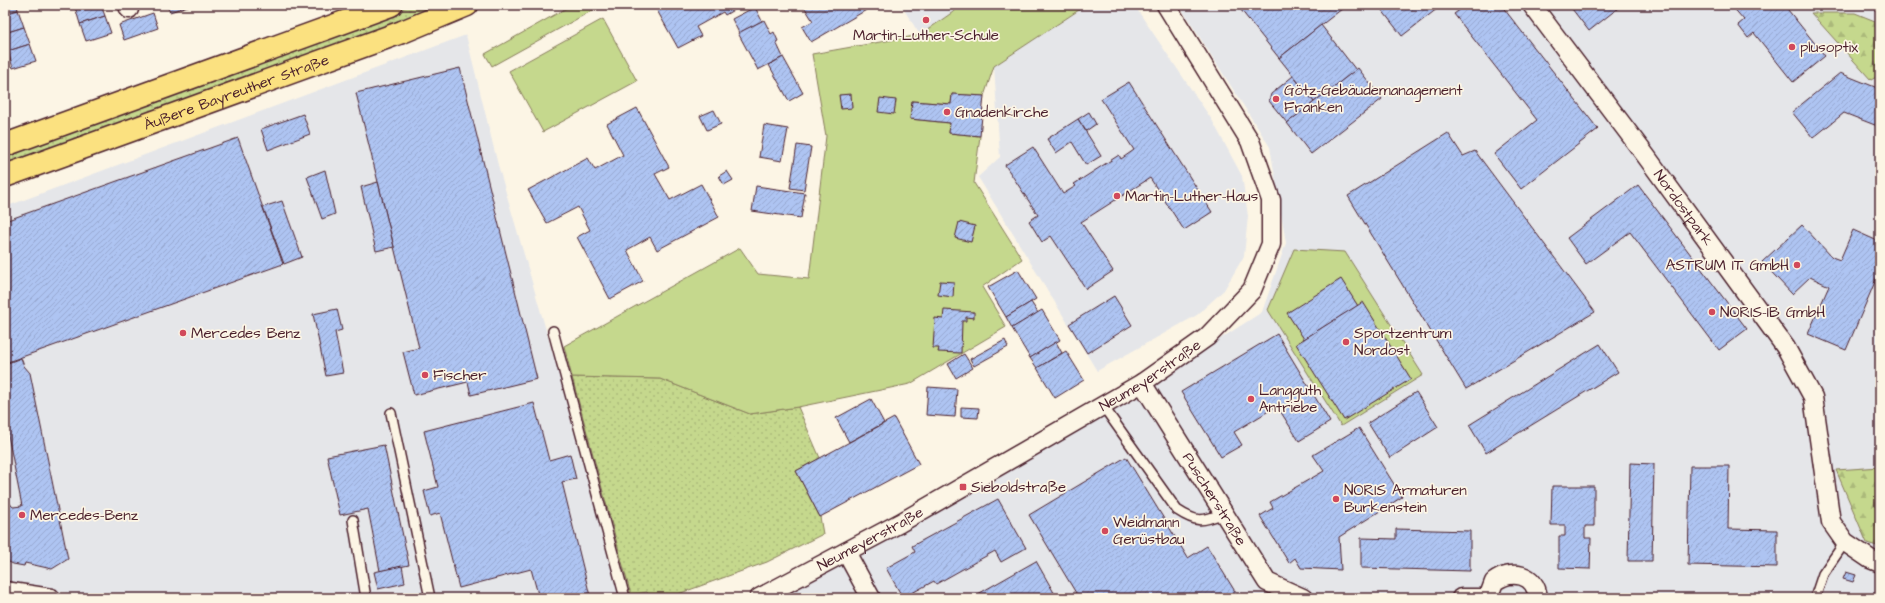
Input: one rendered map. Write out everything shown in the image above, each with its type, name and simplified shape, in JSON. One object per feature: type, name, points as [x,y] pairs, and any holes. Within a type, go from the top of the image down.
[{"type":"main road","name":"Äußere Bayreuther Straße","points":[[5,145],[391,5]]},
{"type":"main road","name":"Äußere Bayreuther Straße","points":[[5,176],[366,45],[467,5]]},
{"type":"street","name":"Neumeyerstraße","points":[[759,598],[846,552],[1142,383],[1206,337],[1252,290],[1271,244],[1271,200],[1250,141],[1166,5]]},
{"type":"street","name":"Nordostpark","points":[[1532,5],[1646,156],[1786,348],[1813,397],[1831,522],[1845,542],[1870,559],[1880,563]]},
{"type":"street","name":"Puscherstraße","points":[[1142,383],[1267,582],[1303,598]]},
{"type":"street","points":[[846,552],[871,598]]},
{"type":"street","points":[[1462,598],[1488,598],[1494,582],[1509,574],[1518,574],[1528,579],[1535,587],[1538,598]]},
{"type":"street","points":[[5,592],[51,598]]},
{"type":"lane","points":[[553,331],[625,598]]},
{"type":"lane","points":[[1103,406],[1177,510],[1191,519],[1207,520],[1224,513]]},
{"type":"lane","points":[[391,413],[430,598]]},
{"type":"lane","points":[[353,520],[366,598]]},
{"type":"lane","points":[[1815,598],[1823,574],[1845,542]]},
{"type":"shaded area","name":"Martin-Luther-Schule","points":[[901,5],[963,5],[920,35]]},
{"type":"shaded area","name":"Martin-Luther-Haus","points":[[1087,5],[1134,5],[1212,120],[1242,176],[1248,216],[1244,256],[1224,290],[1197,315],[1097,371],[978,177],[1000,157],[994,66]]},
{"type":"shaded area","points":[[1179,5],[1880,5],[1880,598],[765,598],[872,548],[1069,436],[1262,312],[1286,243],[1270,147]]},
{"type":"shaded area","points":[[466,35],[498,165],[624,598],[103,598],[5,584],[5,207]]},
{"type":"green space","points":[[411,5],[445,5],[5,167],[5,154]]},
{"type":"green space","points":[[572,5],[602,5],[492,66],[485,54]]},
{"type":"green space","points":[[963,5],[1085,6],[994,66],[984,96],[952,94],[951,104],[912,101],[910,119],[950,123],[949,133],[980,136],[974,183],[1022,259],[982,287],[1006,327],[910,384],[798,407],[750,414],[660,379],[572,377],[564,346],[740,248],[758,274],[809,279],[826,136],[812,54],[920,35]]},
{"type":"green space","points":[[1811,13],[1855,13],[1880,23],[1880,75],[1871,80]]},
{"type":"green space","points":[[603,19],[637,81],[543,132],[509,71]]},
{"type":"green space","name":"Sportzentrum Nordost","points":[[1294,249],[1345,252],[1423,375],[1341,426],[1268,310]]},
{"type":"green space","points":[[572,377],[660,379],[750,414],[798,407],[820,458],[796,471],[820,517],[823,534],[767,562],[667,598],[649,598],[647,592],[631,595]]},
{"type":"green space","points":[[1880,467],[1880,547],[1867,543],[1836,470]]},
{"type":"building","points":[[5,5],[17,5],[18,10],[5,14]]},
{"type":"building","points":[[80,5],[101,5],[105,16],[80,24],[75,7]]},
{"type":"building","points":[[167,5],[191,5],[170,12]]},
{"type":"building","points":[[654,5],[742,5],[725,15],[723,12],[696,27],[701,36],[678,48]]},
{"type":"building","points":[[803,5],[866,5],[868,9],[811,42],[802,27],[813,21]]},
{"type":"building","points":[[1237,5],[1347,5],[1279,58]]},
{"type":"building","points":[[1378,5],[1442,5],[1402,36]]},
{"type":"building","points":[[1466,5],[1501,5],[1598,129],[1521,189],[1494,154],[1537,120],[1454,14]]},
{"type":"building","points":[[1569,5],[1622,5],[1589,31]]},
{"type":"building","name":"plusoptix","points":[[1731,5],[1784,5],[1825,56],[1793,82],[1754,33],[1748,38],[1738,25],[1744,20]]},
{"type":"building","points":[[755,7],[762,21],[739,33],[732,19]]},
{"type":"building","points":[[18,10],[24,27],[5,33],[5,14]]},
{"type":"building","points":[[153,13],[158,28],[124,40],[119,25]]},
{"type":"building","points":[[105,16],[111,33],[86,41],[80,24]]},
{"type":"building","points":[[764,20],[771,34],[774,32],[778,41],[776,42],[783,57],[758,70],[738,33]]},
{"type":"building","points":[[1321,25],[1356,70],[1314,102],[1279,58]]},
{"type":"building","points":[[24,27],[30,44],[8,51],[5,43],[5,33]]},
{"type":"building","points":[[30,44],[36,61],[13,68],[8,51]]},
{"type":"building","points":[[783,57],[803,93],[789,101],[769,65]]},
{"type":"building","points":[[460,68],[537,379],[471,395],[468,382],[414,395],[403,352],[419,348],[356,93]]},
{"type":"building","points":[[1358,68],[1382,99],[1311,154],[1287,123]]},
{"type":"building","points":[[1840,73],[1880,89],[1880,127],[1844,113],[1813,138],[1792,112]]},
{"type":"building","points":[[1293,76],[1314,102],[1287,123],[1269,101],[1271,94]]},
{"type":"building","points":[[1129,82],[1212,212],[1184,230],[1150,178],[1081,222],[1113,271],[1086,289],[1051,236],[1042,242],[1029,221],[1038,215],[1005,165],[1033,147],[1063,194],[1076,186],[1074,184],[1119,155],[1121,159],[1134,150],[1101,99]]},
{"type":"building","points":[[851,94],[852,108],[841,109],[839,95]]},
{"type":"building","name":"Gnadenkirche","points":[[952,94],[984,96],[980,136],[949,133],[950,123],[910,119],[912,101],[951,104]]},
{"type":"building","points":[[880,98],[896,100],[894,114],[878,112]]},
{"type":"building","points":[[637,108],[669,167],[655,174],[670,200],[701,184],[719,217],[657,250],[650,237],[627,250],[643,281],[610,299],[577,237],[590,230],[578,207],[547,223],[528,190],[588,158],[595,170],[623,155],[607,124]]},
{"type":"building","points":[[714,110],[721,124],[707,130],[700,116]]},
{"type":"building","points":[[1089,112],[1096,124],[1086,131],[1078,119]]},
{"type":"building","points":[[303,114],[310,134],[268,150],[261,129]]},
{"type":"building","points":[[1078,119],[1101,156],[1086,165],[1072,142],[1056,153],[1047,139]]},
{"type":"building","points":[[764,125],[788,129],[782,161],[759,157]]},
{"type":"building","points":[[1448,133],[1463,156],[1475,151],[1595,312],[1466,389],[1348,196]]},
{"type":"building","points":[[238,138],[283,264],[5,363],[5,221]]},
{"type":"building","points":[[797,145],[811,147],[804,190],[790,188]]},
{"type":"building","points":[[325,170],[335,214],[322,219],[307,177]]},
{"type":"building","points":[[727,171],[733,180],[724,185],[719,176]]},
{"type":"building","points":[[378,182],[394,247],[376,251],[361,187]]},
{"type":"building","points":[[1638,185],[1747,329],[1719,350],[1630,232],[1586,264],[1567,238]]},
{"type":"building","points":[[756,186],[805,193],[801,218],[752,211]]},
{"type":"building","points":[[282,201],[302,257],[284,264],[263,207]]},
{"type":"building","points":[[959,222],[975,226],[971,242],[955,238]]},
{"type":"building","points":[[1802,225],[1832,257],[1840,260],[1853,230],[1880,242],[1880,270],[1846,350],[1808,334],[1829,286],[1810,277],[1792,294],[1762,262]]},
{"type":"building","points":[[1018,270],[1036,299],[1006,317],[988,287]]},
{"type":"building","points":[[1341,279],[1358,306],[1304,339],[1287,313]]},
{"type":"building","points":[[940,281],[954,282],[953,297],[938,295]]},
{"type":"building","points":[[1114,296],[1132,325],[1087,353],[1069,324]]},
{"type":"building","points":[[1031,302],[1038,313],[1012,328],[1006,317]]},
{"type":"building","points":[[1363,302],[1411,379],[1344,420],[1296,344]]},
{"type":"building","points":[[337,309],[342,330],[335,332],[343,373],[326,376],[313,314]]},
{"type":"building","points":[[944,310],[974,312],[974,318],[966,317],[966,321],[962,321],[961,353],[938,352],[939,348],[933,348],[935,318],[943,319]]},
{"type":"building","points":[[1042,310],[1060,340],[1030,358],[1012,328]]},
{"type":"building","name":"Langguth Antriebe","points":[[1277,334],[1330,422],[1299,441],[1277,406],[1234,432],[1242,445],[1221,457],[1181,392]]},
{"type":"building","points":[[1005,340],[1008,347],[974,366],[970,359]]},
{"type":"building","points":[[1056,342],[1062,353],[1037,368],[1030,358]]},
{"type":"building","points":[[1600,344],[1618,372],[1486,453],[1469,425]]},
{"type":"building","points":[[1066,351],[1084,380],[1055,398],[1037,368]]},
{"type":"building","points":[[964,354],[973,368],[956,378],[948,364]]},
{"type":"building","points":[[21,358],[24,366],[30,373],[68,559],[52,569],[25,563],[24,566],[13,564],[5,560],[5,498],[13,507],[22,506],[5,420],[5,364]]},
{"type":"building","points":[[928,387],[957,389],[955,417],[926,415]]},
{"type":"building","points":[[1416,392],[1438,427],[1390,458],[1368,423]]},
{"type":"building","points":[[871,399],[884,423],[849,442],[836,418]]},
{"type":"building","points":[[534,403],[549,460],[570,454],[576,479],[562,482],[590,596],[580,598],[539,598],[531,569],[459,588],[440,513],[430,516],[424,491],[438,487],[424,431]]},
{"type":"building","points":[[961,407],[979,408],[978,418],[961,417]]},
{"type":"building","points":[[894,418],[919,464],[820,517],[796,471]]},
{"type":"building","name":"NORIS Armaturen Burkenstein","points":[[1359,428],[1402,497],[1339,537],[1341,570],[1301,568],[1295,558],[1289,563],[1260,516],[1273,508],[1270,502],[1324,471],[1313,455]]},
{"type":"building","points":[[384,445],[409,565],[380,571],[368,509],[340,515],[327,456]]},
{"type":"building","name":"Weidmann Gerüstbau","points":[[1126,457],[1188,558],[1207,546],[1236,593],[1228,598],[1079,598],[1029,515]]},
{"type":"building","points":[[1630,463],[1654,464],[1652,561],[1628,561]]},
{"type":"building","points":[[1690,466],[1729,466],[1728,529],[1777,530],[1777,567],[1688,565]]},
{"type":"building","points":[[1552,486],[1594,486],[1594,526],[1585,526],[1585,538],[1591,538],[1590,569],[1559,568],[1559,536],[1565,536],[1565,525],[1551,525]]},
{"type":"building","points":[[998,499],[1026,548],[1001,562],[995,551],[936,584],[934,581],[903,598],[886,568],[915,552],[912,546]]},
{"type":"building","points":[[1396,529],[1470,531],[1470,571],[1361,568],[1361,538],[1396,539]]},
{"type":"building","points":[[1036,561],[1057,598],[971,598]]},
{"type":"building","points":[[402,566],[405,583],[378,589],[374,572]]},
{"type":"building","points":[[1846,572],[1856,575],[1853,582],[1843,579]]},
{"type":"place","name":"Martin-Luther-Schule","points":[[926,20]]},
{"type":"place","name":"plusoptix","points":[[1792,47]]},
{"type":"place","name":"Götz-Gebäudemanagement Franken","points":[[1276,99]]},
{"type":"place","name":"Gnadenkirche","points":[[947,112]]},
{"type":"place","name":"Martin-Luther-Haus","points":[[1117,196]]},
{"type":"place","name":"ASTRUM IT GmbH","points":[[1797,265]]},
{"type":"place","name":"NORIS-IB GmbH","points":[[1712,312]]},
{"type":"place","name":"Mercedes Benz","points":[[183,333]]},
{"type":"place","name":"Sportzentrum Nordost","points":[[1346,342]]},
{"type":"place","name":"Fischer","points":[[425,375]]},
{"type":"place","name":"Langguth Antriebe","points":[[1251,399]]},
{"type":"place","name":"Sieboldstraße","points":[[963,487]]},
{"type":"place","name":"NORIS Armaturen Burkenstein","points":[[1336,499]]},
{"type":"place","name":"Mercedes-Benz","points":[[22,515]]},
{"type":"place","name":"Weidmann Gerüstbau","points":[[1105,531]]}]
